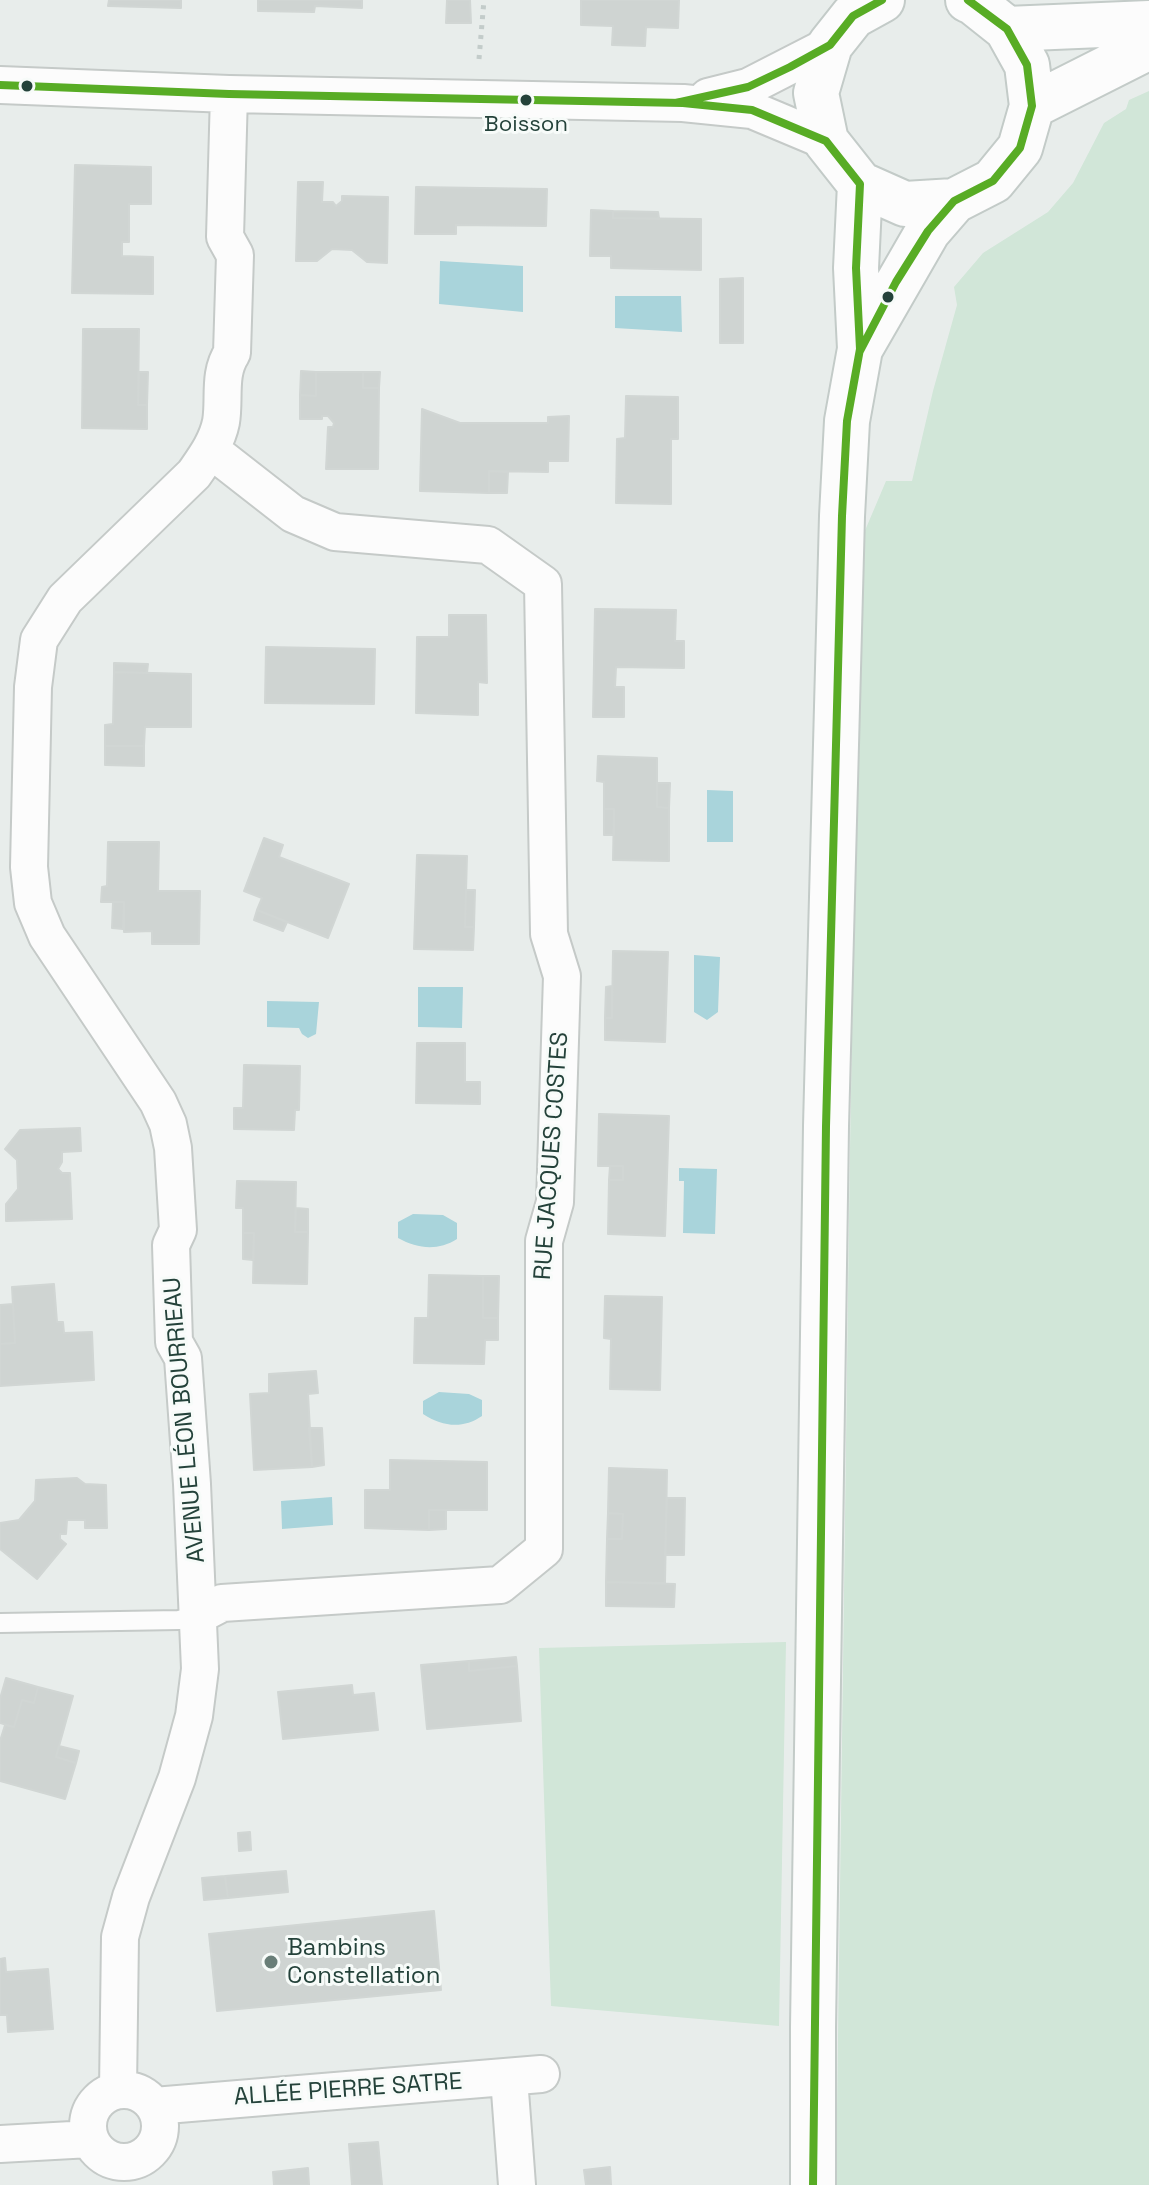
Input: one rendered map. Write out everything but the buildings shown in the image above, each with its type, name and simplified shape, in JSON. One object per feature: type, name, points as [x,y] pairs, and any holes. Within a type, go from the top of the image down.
[{"type":"main road","points":[[860,349],[928,231],[954,201],[993,181],[1020,148],[1032,106],[1027,65],[1007,29],[968,0]]},
{"type":"main road","points":[[855,15],[816,93],[826,141],[860,184],[905,204],[954,201]]},
{"type":"main road","points":[[1007,29],[1149,23]]},
{"type":"main road","points":[[1032,106],[1149,47]]},
{"type":"main road","points":[[813,2185],[826,1158],[842,516],[847,421],[860,349],[856,268],[860,184]]},
{"type":"street","points":[[683,103],[748,87],[855,15]]},
{"type":"street","points":[[0,85],[229,94],[683,103],[752,110],[826,141]]},
{"type":"street","name":"AVENUE LÉON BOURRIEAU","points":[[118,2090],[120,1937],[131,1897],[177,1778],[194,1716],[200,1669],[183,1358],[174,1342],[171,1245],[178,1230],[173,1148],[168,1124],[158,1102],[47,936],[33,903],[29,867],[33,687],[39,640],[65,599],[194,474],[211,450],[220,425],[224,366],[232,353],[235,255],[225,237],[229,94]]},
{"type":"street","name":"RUE JACQUES COSTES","points":[[199,1615],[222,1603],[500,1585],[544,1549],[544,1241],[555,1202],[562,976],[549,934],[543,584],[488,545],[335,532],[293,514],[211,450]]},
{"type":"street","name":"ALLÉE PIERRE SATRE","points":[[154,2106],[525,2076],[517,2185]]},
{"type":"street","points":[[118,2090],[139,2094],[154,2106],[160,2124],[158,2139],[131,2174],[99,2154],[87,2126],[89,2114],[98,2100],[118,2090]]},
{"type":"street","points":[[0,2144],[90,2139]]},
{"type":"lane","points":[[0,1623],[179,1620],[199,1615]]},
{"type":"path","points":[[475,99],[484,0]]},
{"type":"green space","points":[[1149,91],[1149,2185],[836,2185],[861,540],[886,481],[912,481],[957,305],[954,287],[983,253],[1048,212],[1073,183],[1104,123],[1126,109],[1129,100]]},
{"type":"green space","points":[[786,1642],[779,2026],[551,2006],[539,1648]]},
{"type":"water","points":[[440,261],[523,266],[523,312],[439,304]]},
{"type":"water","points":[[615,296],[681,296],[682,332],[615,328]]},
{"type":"water","points":[[707,790],[733,791],[733,842],[707,842]]},
{"type":"water","points":[[694,955],[720,957],[718,1012],[707,1020],[694,1012]]},
{"type":"water","points":[[418,987],[463,987],[462,1028],[418,1027]]},
{"type":"water","points":[[267,1001],[319,1002],[316,1034],[308,1038],[299,1028],[267,1027]]},
{"type":"water","points":[[679,1168],[717,1169],[715,1234],[683,1233],[684,1181],[679,1181]]},
{"type":"water","points":[[413,1214],[443,1215],[457,1223],[457,1239],[428,1247],[398,1238],[398,1222]]},
{"type":"water","points":[[439,1392],[469,1394],[482,1400],[482,1416],[468,1423],[453,1425],[423,1414],[423,1401]]},
{"type":"water","points":[[332,1497],[333,1525],[282,1529],[281,1501]]},
{"type":"transit line","points":[[676,103],[748,87],[790,67],[830,45],[853,16],[882,0]]},
{"type":"transit line","points":[[860,351],[896,282],[928,231],[954,201],[993,181],[1020,148],[1032,106],[1027,65],[1007,29],[968,0]]},
{"type":"transit line","points":[[0,85],[229,94],[683,103],[752,110],[826,141],[860,184],[856,268],[860,349],[847,421],[842,516],[826,1126],[813,2185]]},
{"type":"place","name":"Boisson","points":[[526,100]]},
{"type":"place","name":"Bambins Constellation","points":[[271,1962]]}]
